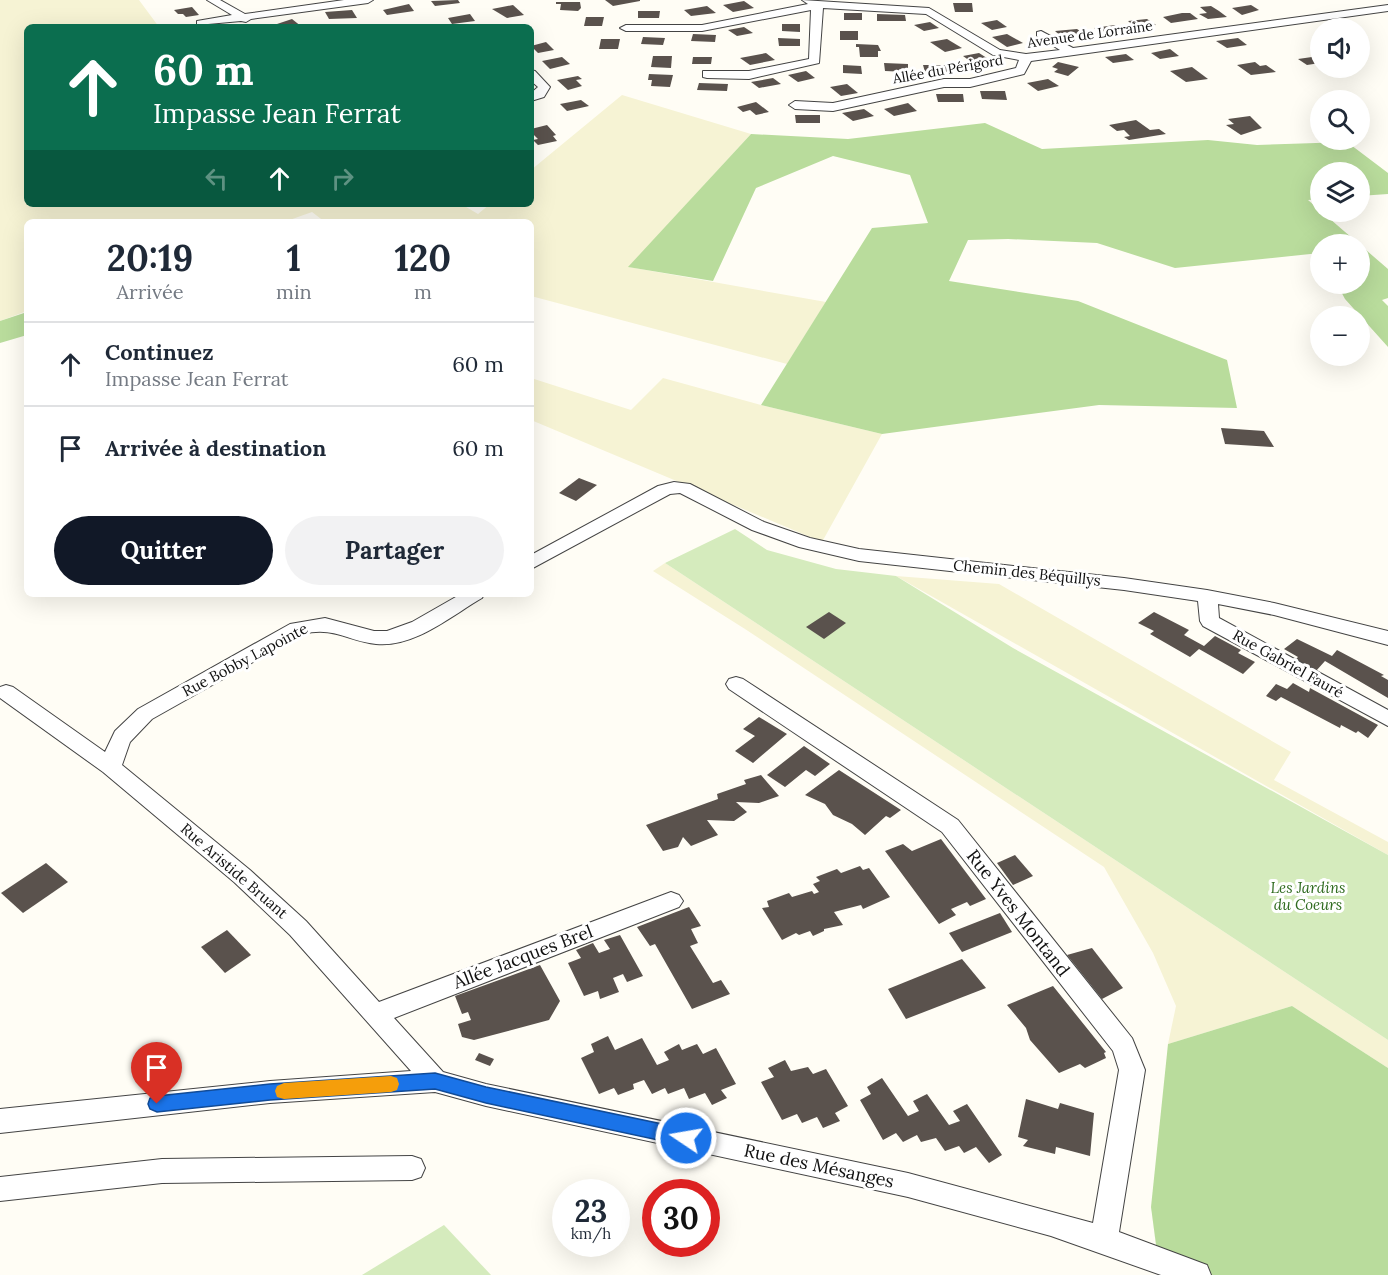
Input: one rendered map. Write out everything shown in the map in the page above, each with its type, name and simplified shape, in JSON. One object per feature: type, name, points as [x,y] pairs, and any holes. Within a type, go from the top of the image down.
[{"type":"street","points":[[212,0],[256,24]]},
{"type":"street","points":[[201,23],[368,0]]},
{"type":"street","points":[[929,11],[937,5],[939,0]]},
{"type":"street","points":[[707,74],[749,75],[814,61],[816,11],[813,3]]},
{"type":"street","name":"Avenue de Lorraine","points":[[626,28],[702,28],[813,3],[929,11],[997,53],[1026,58],[1388,8]]},
{"type":"street","points":[[1041,34],[1070,51]]},
{"type":"street","name":"Allée du Périgord","points":[[795,105],[833,106],[944,83],[970,83],[1020,71],[1026,58]]},
{"type":"street","points":[[534,77],[544,87],[544,90],[534,96]]},
{"type":"street","name":"Chemin des Béquillys","points":[[534,561],[674,486],[684,488],[758,526],[805,543],[859,555],[1207,596],[1275,609],[1388,638]]},
{"type":"street","name":"Rue Gabriel Fauré","points":[[1207,596],[1210,621],[1388,719]]},
{"type":"street","name":"Rue Bobby Lapointe","points":[[111,767],[116,746],[128,728],[146,714],[297,629],[313,624],[330,623],[371,636],[389,638],[406,632],[470,597]]},
{"type":"street","name":"Rue Yves Montand","points":[[736,684],[950,826],[1123,1047],[1132,1070],[1104,1240]]},
{"type":"street","name":"Rue Aristide Bruant","points":[[6,692],[111,767],[242,876],[298,928],[435,1081]]},
{"type":"street","name":"Allée Jacques Brel","points":[[375,1014],[671,901]]},
{"type":"street","points":[[0,1121],[270,1092],[435,1081]]},
{"type":"street","name":"Rue des Mésanges","points":[[435,1081],[486,1095],[908,1185],[1051,1222],[1197,1275]]},
{"type":"street","points":[[0,1189],[162,1172],[412,1168]]},
{"type":"shaded area","points":[[0,0],[139,0],[157,24],[24,24],[24,207],[466,207],[478,214],[486,207],[534,207],[534,168],[622,95],[751,134],[629,267],[826,302],[787,364],[534,297],[534,219],[321,219],[312,212],[292,219],[24,219],[24,312],[0,321]]},
{"type":"shaded area","points":[[663,378],[761,405],[882,434],[822,542],[534,421],[534,379],[631,410]]},
{"type":"shaded area","points":[[665,563],[1388,1040],[1388,1068],[1292,1006],[1168,1044],[1176,1006],[1153,953],[1104,867],[745,629],[653,571]]},
{"type":"shaded area","points":[[896,576],[999,584],[1291,752],[1274,780],[1388,842],[1388,855]]},
{"type":"green space","points":[[985,123],[1042,149],[1208,140],[1257,145],[1310,143],[1310,150],[1358,150],[1388,173],[1388,194],[1370,195],[1370,162],[1310,162],[1310,200],[1308,200],[1310,202],[1310,222],[1334,222],[1347,234],[1310,234],[1310,254],[1175,268],[1097,243],[1008,239],[968,240],[949,281],[1078,301],[1227,360],[1237,408],[1099,405],[882,434],[761,405],[872,228],[928,223],[910,175],[833,156],[756,188],[713,281],[628,267],[751,134],[848,139]]},
{"type":"green space","points":[[1370,253],[1388,269],[1388,298],[1382,300],[1388,306],[1388,347],[1370,327],[1370,306],[1351,306],[1342,294],[1370,294]]},
{"type":"green space","points":[[24,313],[24,336],[0,343],[0,321]]},
{"type":"green space","name":"Les Jardins du Coeurs","points":[[735,529],[767,550],[836,569],[896,576],[1013,648],[1388,855],[1388,1040],[665,563]]},
{"type":"green space","points":[[1292,1006],[1388,1068],[1388,1275],[1160,1275],[1151,1207],[1168,1044]]},
{"type":"green space","points":[[444,1225],[491,1275],[362,1275]]},
{"type":"building","points":[[458,0],[460,3],[435,6],[431,1]]},
{"type":"building","points":[[605,0],[640,0],[640,1],[613,6]]},
{"type":"building","points":[[744,1],[754,8],[733,12],[723,5]]},
{"type":"building","points":[[556,2],[580,2],[581,8],[578,11],[560,10],[561,4],[556,4]]},
{"type":"building","points":[[953,3],[972,3],[973,12],[955,12]]},
{"type":"building","points":[[409,4],[414,11],[387,15],[383,10]]},
{"type":"building","points":[[513,5],[524,15],[507,18],[492,9]]},
{"type":"building","points":[[1251,5],[1259,10],[1242,15],[1232,8]]},
{"type":"building","points":[[707,6],[716,13],[691,16],[684,10]]},
{"type":"building","points":[[1211,6],[1227,17],[1208,19],[1199,14],[1207,13],[1200,7]]},
{"type":"building","points":[[192,7],[199,15],[186,17],[174,10]]},
{"type":"building","points":[[352,10],[357,18],[329,19],[325,12]]},
{"type":"building","points":[[638,11],[660,11],[659,18],[638,18]]},
{"type":"building","points":[[844,13],[862,13],[862,20],[844,20]]},
{"type":"building","points":[[1190,13],[1198,19],[1171,23],[1163,17]]},
{"type":"building","points":[[470,14],[475,21],[452,24],[448,18]]},
{"type":"building","points":[[877,14],[905,15],[906,21],[877,21]]},
{"type":"building","points":[[586,17],[604,17],[602,26],[584,26]]},
{"type":"building","points":[[292,19],[298,24],[277,24]]},
{"type":"building","points":[[1147,19],[1156,25],[1135,27],[1128,21]]},
{"type":"building","points":[[997,20],[1007,27],[992,30],[981,23]]},
{"type":"building","points":[[930,22],[939,28],[924,31],[914,25]]},
{"type":"building","points":[[782,24],[800,24],[800,32],[782,31]]},
{"type":"building","points":[[1115,25],[1123,31],[1103,34],[1094,28]]},
{"type":"building","points":[[744,27],[753,33],[737,36],[728,30]]},
{"type":"building","points":[[1077,29],[1087,36],[1063,38],[1055,31]]},
{"type":"building","points":[[840,31],[858,31],[858,40],[840,40]]},
{"type":"building","points":[[693,34],[716,35],[715,42],[691,41]]},
{"type":"building","points":[[1007,34],[1023,43],[1007,47],[992,37]]},
{"type":"building","points":[[643,37],[665,38],[663,45],[641,44]]},
{"type":"building","points":[[778,38],[800,39],[800,46],[779,46]]},
{"type":"building","points":[[1238,38],[1247,45],[1227,48],[1216,41]]},
{"type":"building","points":[[601,39],[620,39],[618,49],[599,49]]},
{"type":"building","points":[[947,39],[962,48],[945,52],[930,42]]},
{"type":"building","points":[[546,42],[554,50],[538,53],[534,45]]},
{"type":"building","points":[[856,44],[878,45],[881,51],[878,51],[878,57],[860,57],[859,47],[856,47]]},
{"type":"building","points":[[1170,49],[1179,56],[1160,59],[1151,53]]},
{"type":"building","points":[[766,53],[775,60],[750,65],[740,58]]},
{"type":"building","points":[[979,53],[993,62],[977,66],[963,56]]},
{"type":"building","points":[[1126,54],[1134,60],[1113,63],[1105,57]]},
{"type":"building","points":[[653,56],[672,56],[671,68],[651,67]]},
{"type":"building","points":[[562,57],[570,64],[550,69],[542,61]]},
{"type":"building","points":[[693,57],[712,57],[711,64],[692,64]]},
{"type":"building","points":[[1310,57],[1310,65],[1307,65],[1298,59]]},
{"type":"building","points":[[1058,62],[1079,67],[1068,76],[1054,72],[1058,69],[1052,67]]},
{"type":"building","points":[[1255,62],[1260,66],[1266,65],[1276,72],[1251,75],[1237,65]]},
{"type":"building","points":[[884,63],[908,64],[908,72],[885,71]]},
{"type":"building","points":[[843,65],[861,66],[862,74],[843,73]]},
{"type":"building","points":[[923,65],[948,65],[949,73],[925,72]]},
{"type":"building","points":[[1192,67],[1208,79],[1186,82],[1170,71]]},
{"type":"building","points":[[806,71],[815,78],[798,82],[788,75]]},
{"type":"building","points":[[649,74],[673,75],[670,87],[651,86],[652,80],[648,80]]},
{"type":"building","points":[[578,76],[582,79],[576,80],[582,86],[568,90],[557,80]]},
{"type":"building","points":[[773,78],[781,84],[759,88],[751,82]]},
{"type":"building","points":[[1048,79],[1059,86],[1038,91],[1027,83]]},
{"type":"building","points":[[699,83],[728,84],[727,91],[697,90]]},
{"type":"building","points":[[847,84],[858,93],[841,96],[830,87]]},
{"type":"building","points":[[980,91],[1005,91],[1007,100],[982,99]]},
{"type":"building","points":[[936,94],[963,94],[964,102],[938,102]]},
{"type":"building","points":[[581,100],[589,106],[567,111],[560,104]]},
{"type":"building","points":[[756,102],[769,112],[756,115],[750,110],[743,112],[737,107]]},
{"type":"building","points":[[908,103],[917,111],[894,116],[884,109]]},
{"type":"building","points":[[864,109],[874,116],[853,121],[842,113]]},
{"type":"building","points":[[795,115],[820,115],[820,123],[796,123]]},
{"type":"building","points":[[1250,116],[1262,128],[1241,135],[1226,125],[1234,124],[1228,119]]},
{"type":"building","points":[[1136,120],[1150,130],[1159,129],[1166,134],[1129,140],[1124,137],[1130,136],[1124,130],[1117,131],[1109,125]]},
{"type":"building","points":[[547,125],[556,135],[553,136],[557,141],[538,145],[534,141],[538,139],[534,135],[534,128]]},
{"type":"building","points":[[1221,428],[1264,431],[1274,447],[1225,444]]},
{"type":"building","points":[[579,478],[597,485],[576,501],[559,493]]},
{"type":"building","points":[[829,612],[846,623],[824,639],[806,627]]},
{"type":"building","points":[[1154,612],[1189,630],[1184,635],[1204,646],[1215,636],[1241,650],[1238,653],[1255,662],[1243,674],[1199,649],[1190,657],[1150,634],[1154,631],[1138,623]]},
{"type":"building","points":[[1297,639],[1332,656],[1337,650],[1384,675],[1381,676],[1388,680],[1388,698],[1325,661],[1316,671],[1296,659],[1298,657],[1284,649]]},
{"type":"building","points":[[1293,683],[1309,692],[1310,688],[1378,725],[1368,738],[1358,731],[1356,733],[1341,725],[1340,728],[1281,697],[1276,701],[1266,696],[1276,684],[1287,689]]},
{"type":"building","points":[[759,717],[787,734],[753,763],[735,751],[755,736],[743,729]]},
{"type":"building","points":[[804,746],[830,764],[815,776],[806,770],[785,787],[767,775]]},
{"type":"building","points":[[839,770],[901,810],[890,818],[886,816],[865,835],[852,824],[833,815],[825,804],[805,795]]},
{"type":"building","points":[[761,775],[779,796],[759,803],[736,802],[747,812],[734,821],[707,820],[718,835],[691,846],[683,837],[678,847],[663,851],[646,825],[718,799],[717,794],[746,784],[744,780]]},
{"type":"building","points":[[941,839],[986,899],[970,906],[967,902],[951,909],[956,915],[939,924],[885,851],[903,844],[912,851]]},
{"type":"building","points":[[1015,855],[1033,876],[1013,885],[997,863]]},
{"type":"building","points":[[46,863],[68,882],[23,913],[1,893]]},
{"type":"building","points":[[860,866],[863,870],[869,868],[890,897],[863,909],[861,905],[834,912],[843,925],[824,929],[813,936],[810,931],[799,935],[796,933],[782,940],[762,908],[769,907],[767,901],[789,893],[792,897],[812,891],[814,894],[819,892],[813,884],[820,881],[816,877],[837,869],[841,873]]},
{"type":"building","points":[[689,907],[701,926],[691,929],[698,943],[690,946],[713,983],[721,980],[730,994],[692,1009],[655,944],[650,946],[637,927]]},
{"type":"building","points":[[1000,913],[1012,932],[962,952],[949,933]]},
{"type":"building","points":[[227,930],[251,955],[225,973],[201,947]]},
{"type":"building","points":[[620,935],[643,976],[627,982],[623,974],[613,978],[619,992],[600,999],[598,991],[584,996],[568,963],[581,958],[576,950],[593,943],[599,953],[610,949],[604,940]]},
{"type":"building","points":[[1092,948],[1123,988],[1102,999],[1067,955]]},
{"type":"building","points":[[962,959],[986,988],[906,1019],[888,989]]},
{"type":"building","points":[[540,965],[560,1001],[549,1020],[474,1040],[462,1037],[458,1024],[471,1020],[468,1012],[462,1014],[455,996]]},
{"type":"building","points":[[1053,986],[1106,1052],[1104,1053],[1106,1058],[1085,1068],[1080,1064],[1059,1073],[1030,1040],[1026,1028],[1007,1005]]},
{"type":"building","points":[[608,1036],[615,1050],[642,1038],[657,1065],[669,1060],[664,1052],[679,1044],[682,1050],[697,1044],[703,1054],[716,1048],[736,1084],[721,1090],[727,1098],[712,1105],[705,1093],[689,1099],[684,1088],[668,1094],[665,1088],[652,1094],[644,1080],[633,1084],[634,1089],[618,1095],[614,1088],[599,1094],[581,1058],[594,1052],[591,1044]]},
{"type":"building","points":[[479,1053],[494,1059],[490,1066],[475,1060]]},
{"type":"building","points":[[785,1060],[791,1071],[808,1067],[813,1074],[826,1069],[848,1106],[835,1113],[840,1121],[823,1128],[817,1117],[802,1123],[797,1114],[782,1120],[761,1082],[774,1077],[768,1068]]},
{"type":"building","points":[[882,1078],[908,1116],[919,1111],[913,1101],[927,1094],[949,1125],[960,1121],[953,1111],[967,1104],[1002,1155],[989,1163],[976,1147],[964,1153],[959,1146],[945,1151],[936,1138],[921,1142],[917,1135],[903,1142],[896,1133],[883,1140],[860,1100],[871,1094],[867,1087]]},
{"type":"building","points":[[1026,1099],[1058,1109],[1060,1103],[1094,1113],[1090,1156],[1056,1147],[1055,1154],[1023,1146],[1028,1140],[1018,1137]]},
{"type":"slow traffic","points":[[284,1091],[391,1084]]},
{"type":"route","points":[[157,1104],[270,1092],[435,1081],[486,1095],[686,1138]]}]
